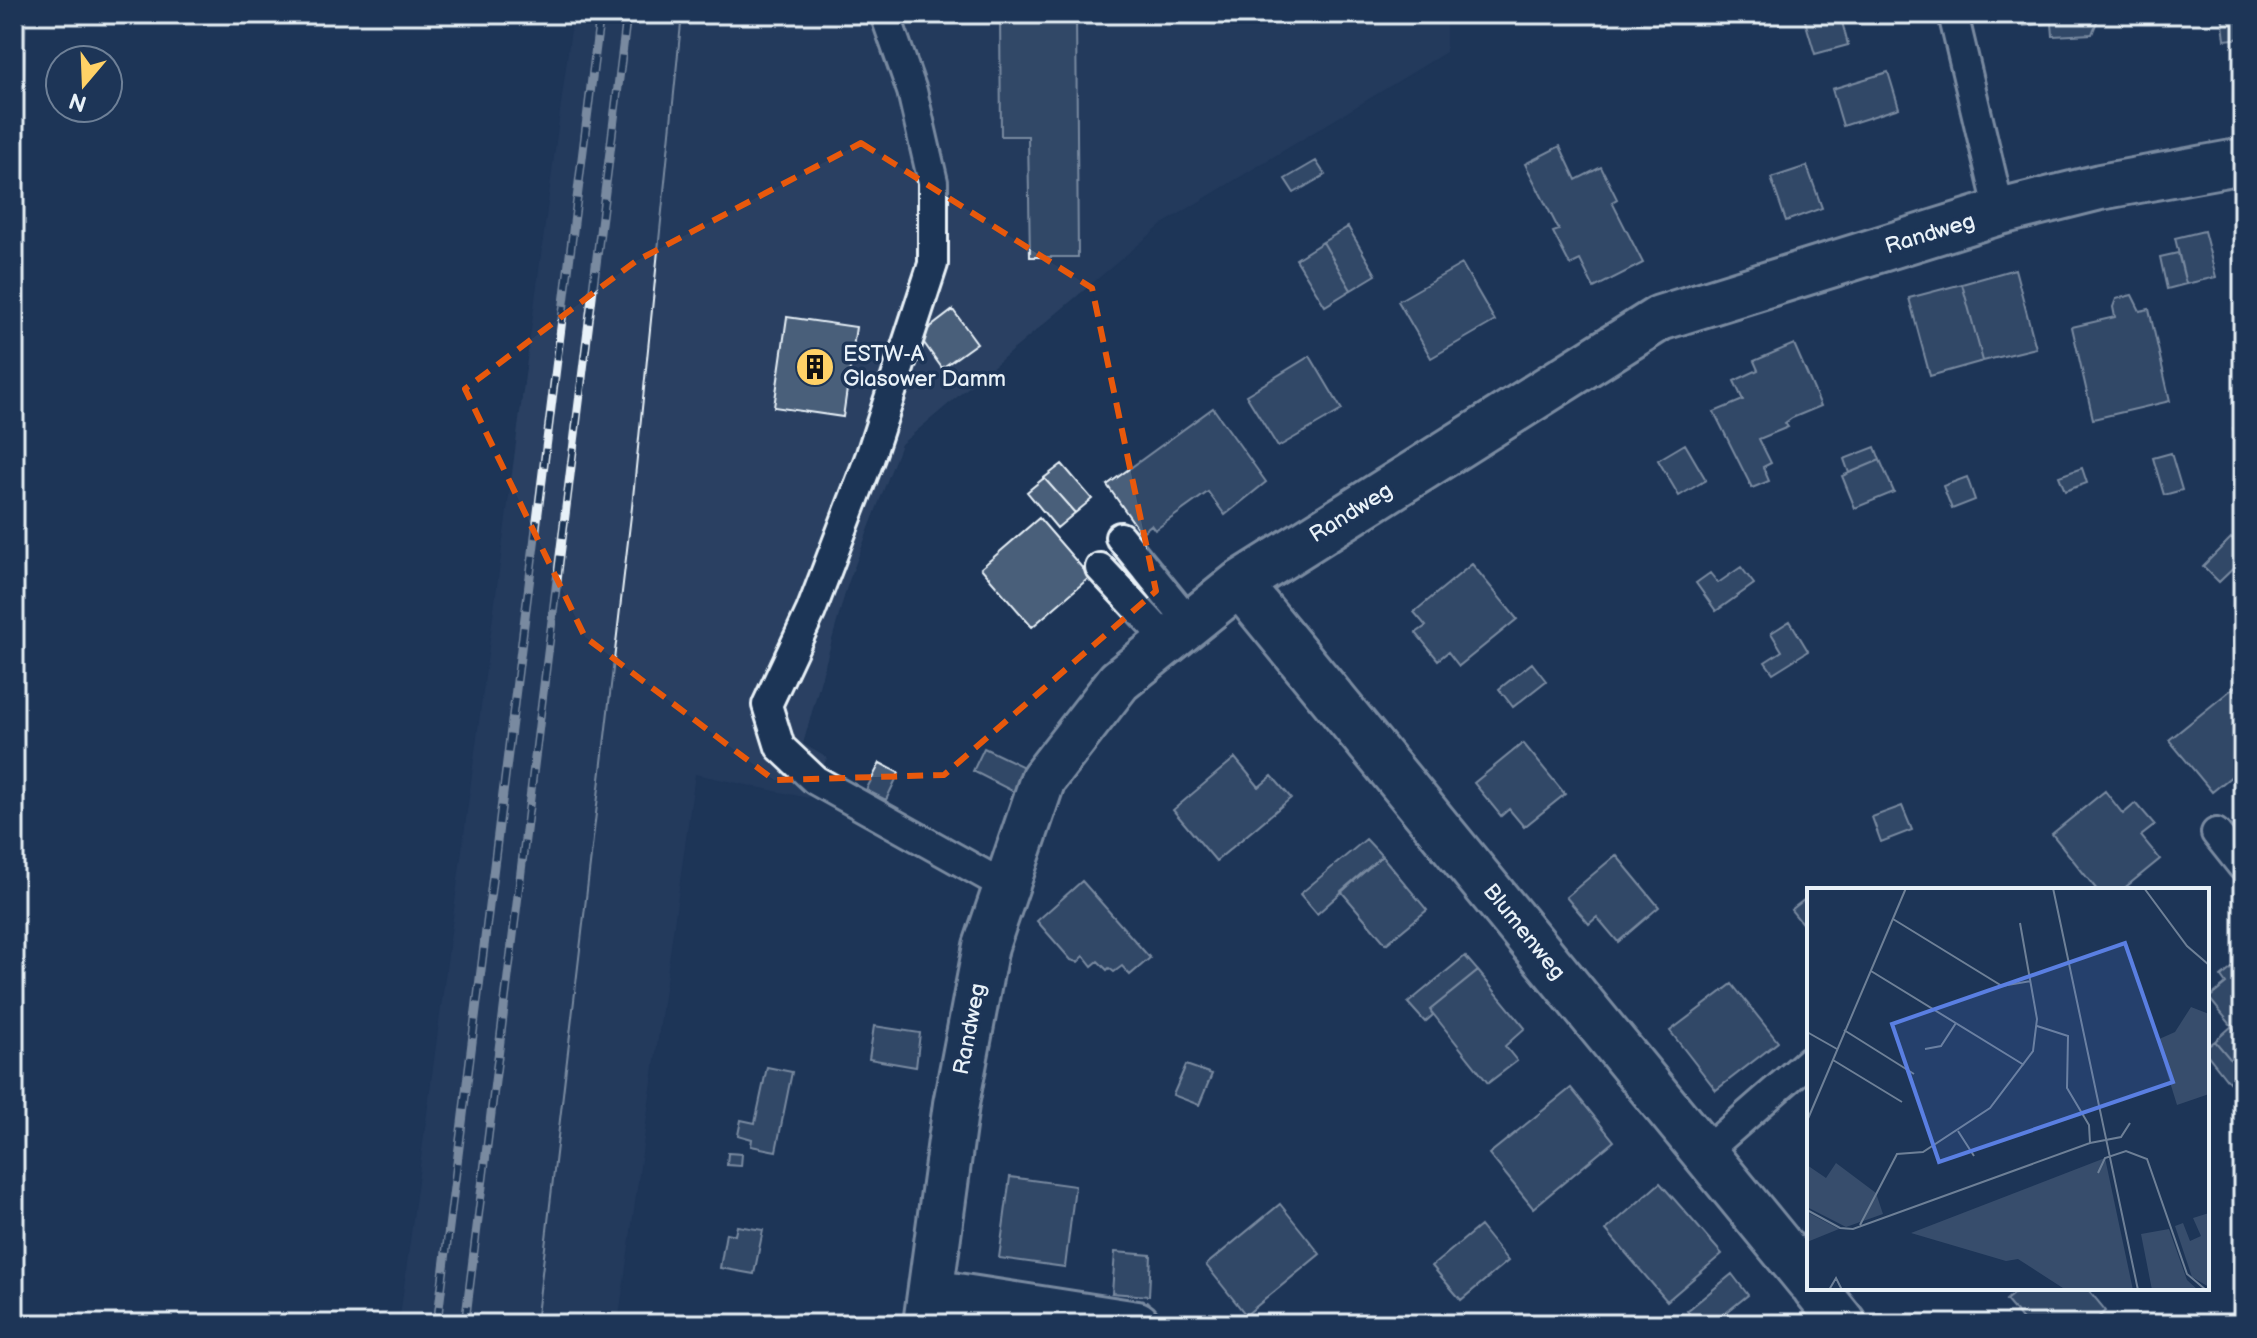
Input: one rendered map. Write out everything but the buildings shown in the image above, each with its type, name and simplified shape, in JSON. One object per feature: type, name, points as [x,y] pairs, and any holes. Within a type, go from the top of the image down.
[{"type":"street","name":"Randweg","points":[[928,1308],[956,1104],[986,946],[1043,779],[1119,681],[1239,584],[1660,318],[2000,212],[2100,187],[2243,161]]},
{"type":"street","name":"Blumenweg","points":[[1239,584],[1807,1279]]},
{"type":"street","points":[[1817,1290],[1844,1324]]},
{"type":"street","points":[[928,1308],[1137,1324]]},
{"type":"lane","points":[[885,14],[912,91],[933,182],[933,264],[870,457],[811,611],[767,705],[780,747],[815,780],[1005,886]]},
{"type":"lane","points":[[1953,14],[2000,212]]},
{"type":"lane","points":[[1120,537],[1179,632]]},
{"type":"lane","points":[[1100,568],[1179,632]]},
{"type":"lane","points":[[2216,833],[2243,867]]},
{"type":"lane","points":[[1705,1152],[1807,1063]]},
{"type":"highlighted area","points":[[861,143],[1092,288],[1156,591],[944,775],[774,780],[585,637],[465,389],[636,261]]},
{"type":"shaded area","points":[[14,14],[26,14],[14,407]]},
{"type":"shaded area","points":[[573,14],[1446,14],[1446,52],[1164,223],[901,444],[847,586],[803,744],[827,758],[808,798],[695,774],[618,1324],[399,1324]]},
{"type":"shaded area","points":[[14,1290],[34,1324],[14,1324]]},
{"type":"tram line","points":[[536,1324],[632,507],[682,14]]},
{"type":"railway","points":[[437,1324],[600,14]]},
{"type":"railway","points":[[465,1324],[627,14]]},
{"type":"place","name":"ESTW-A Glasower Damm","points":[[815,367]]}]
